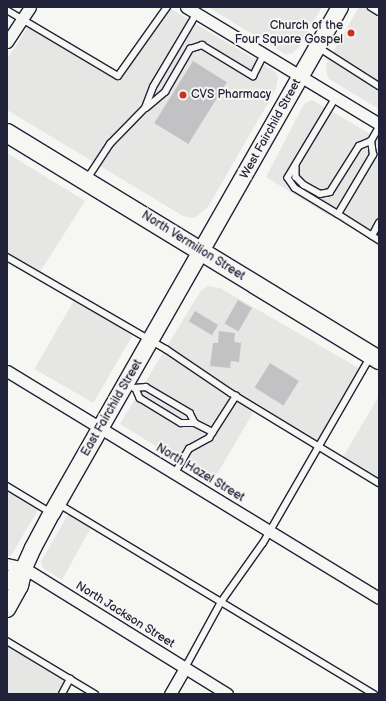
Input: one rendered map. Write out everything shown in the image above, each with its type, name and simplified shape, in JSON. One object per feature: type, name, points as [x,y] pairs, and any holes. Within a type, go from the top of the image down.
[{"type":"main road","name":"North Vermilion Street","points":[[7,133],[204,251],[375,358]]},
{"type":"street","points":[[7,42],[30,7]]},
{"type":"street","points":[[186,7],[301,77],[378,121]]},
{"type":"street","name":"West Fairchild Street","points":[[204,251],[340,7]]},
{"type":"street","name":"East Fairchild Street","points":[[7,609],[20,586],[24,568],[55,508],[101,428],[132,386],[152,340],[204,251]]},
{"type":"street","name":"North Hazel Street","points":[[7,371],[379,598]]},
{"type":"street","name":"North Jackson Street","points":[[7,564],[24,568],[227,694]]},
{"type":"street","name":"East Fairchild Street","points":[[7,582],[24,568]]},
{"type":"street","points":[[170,694],[185,668]]},
{"type":"lane","points":[[7,10],[118,76],[167,7]]},
{"type":"lane","points":[[371,7],[379,12]]},
{"type":"lane","points":[[145,108],[153,86],[198,13]]},
{"type":"lane","points":[[86,181],[110,144],[145,108],[165,92],[190,49],[202,45],[253,76],[264,54]]},
{"type":"lane","points":[[318,47],[379,86]]},
{"type":"lane","points":[[336,97],[288,178],[295,188],[379,240]]},
{"type":"lane","points":[[338,214],[373,155],[371,141],[378,121]]},
{"type":"lane","points":[[296,164],[296,177],[304,185],[320,194],[330,192],[359,146],[371,141]]},
{"type":"lane","points":[[372,236],[379,223]]},
{"type":"lane","points":[[7,257],[152,340],[236,396],[317,446],[378,481]]},
{"type":"lane","points":[[185,668],[221,602],[270,531],[317,446],[375,358]]},
{"type":"lane","points":[[132,386],[146,387],[190,413],[195,423]]},
{"type":"lane","points":[[132,386],[140,398],[181,423],[195,423],[213,432]]},
{"type":"lane","points":[[175,473],[189,449],[209,438],[236,396]]},
{"type":"lane","points":[[7,486],[55,508],[221,602],[374,694]]},
{"type":"lane","points":[[7,641],[95,694]]},
{"type":"lane","points":[[62,694],[70,679]]},
{"type":"shaded area","points":[[168,7],[276,72],[278,78],[276,89],[208,207],[194,218],[183,216],[7,110],[7,59],[30,24],[118,76]]},
{"type":"shaded area","points":[[208,7],[322,7],[300,46],[293,53],[285,54]]},
{"type":"shaded area","points":[[359,7],[379,7],[379,109],[329,79],[327,75],[326,64]]},
{"type":"shaded area","points":[[312,100],[379,139],[379,240],[343,219],[333,218],[266,177],[304,104]]},
{"type":"shaded area","points":[[7,153],[85,201],[38,275],[7,257]]},
{"type":"shaded area","points":[[208,286],[220,288],[364,371],[320,448],[256,408],[211,484],[182,462],[120,424],[200,292]]},
{"type":"shaded area","points":[[76,297],[135,331],[93,403],[34,369]]},
{"type":"shaded area","points":[[379,396],[379,483],[341,460]]},
{"type":"shaded area","points":[[7,486],[40,506],[11,556],[7,556]]},
{"type":"shaded area","points":[[70,511],[93,524],[62,580],[43,568],[41,562]]},
{"type":"shaded area","points":[[7,641],[70,679],[62,694],[7,694]]},
{"type":"building","points":[[193,61],[227,82],[188,144],[154,123]]},
{"type":"building","points":[[238,300],[252,308],[238,331],[224,323]]},
{"type":"building","points":[[195,311],[218,325],[212,335],[189,321]]},
{"type":"building","points":[[219,331],[235,333],[234,342],[241,343],[239,362],[231,361],[230,368],[210,366],[213,343],[218,343]]},
{"type":"building","points":[[270,363],[299,381],[283,406],[255,388]]},
{"type":"place","name":"Church of the Four Square Gospel","points":[[351,33]]},
{"type":"place","name":"CVS Pharmacy","points":[[183,95]]}]
